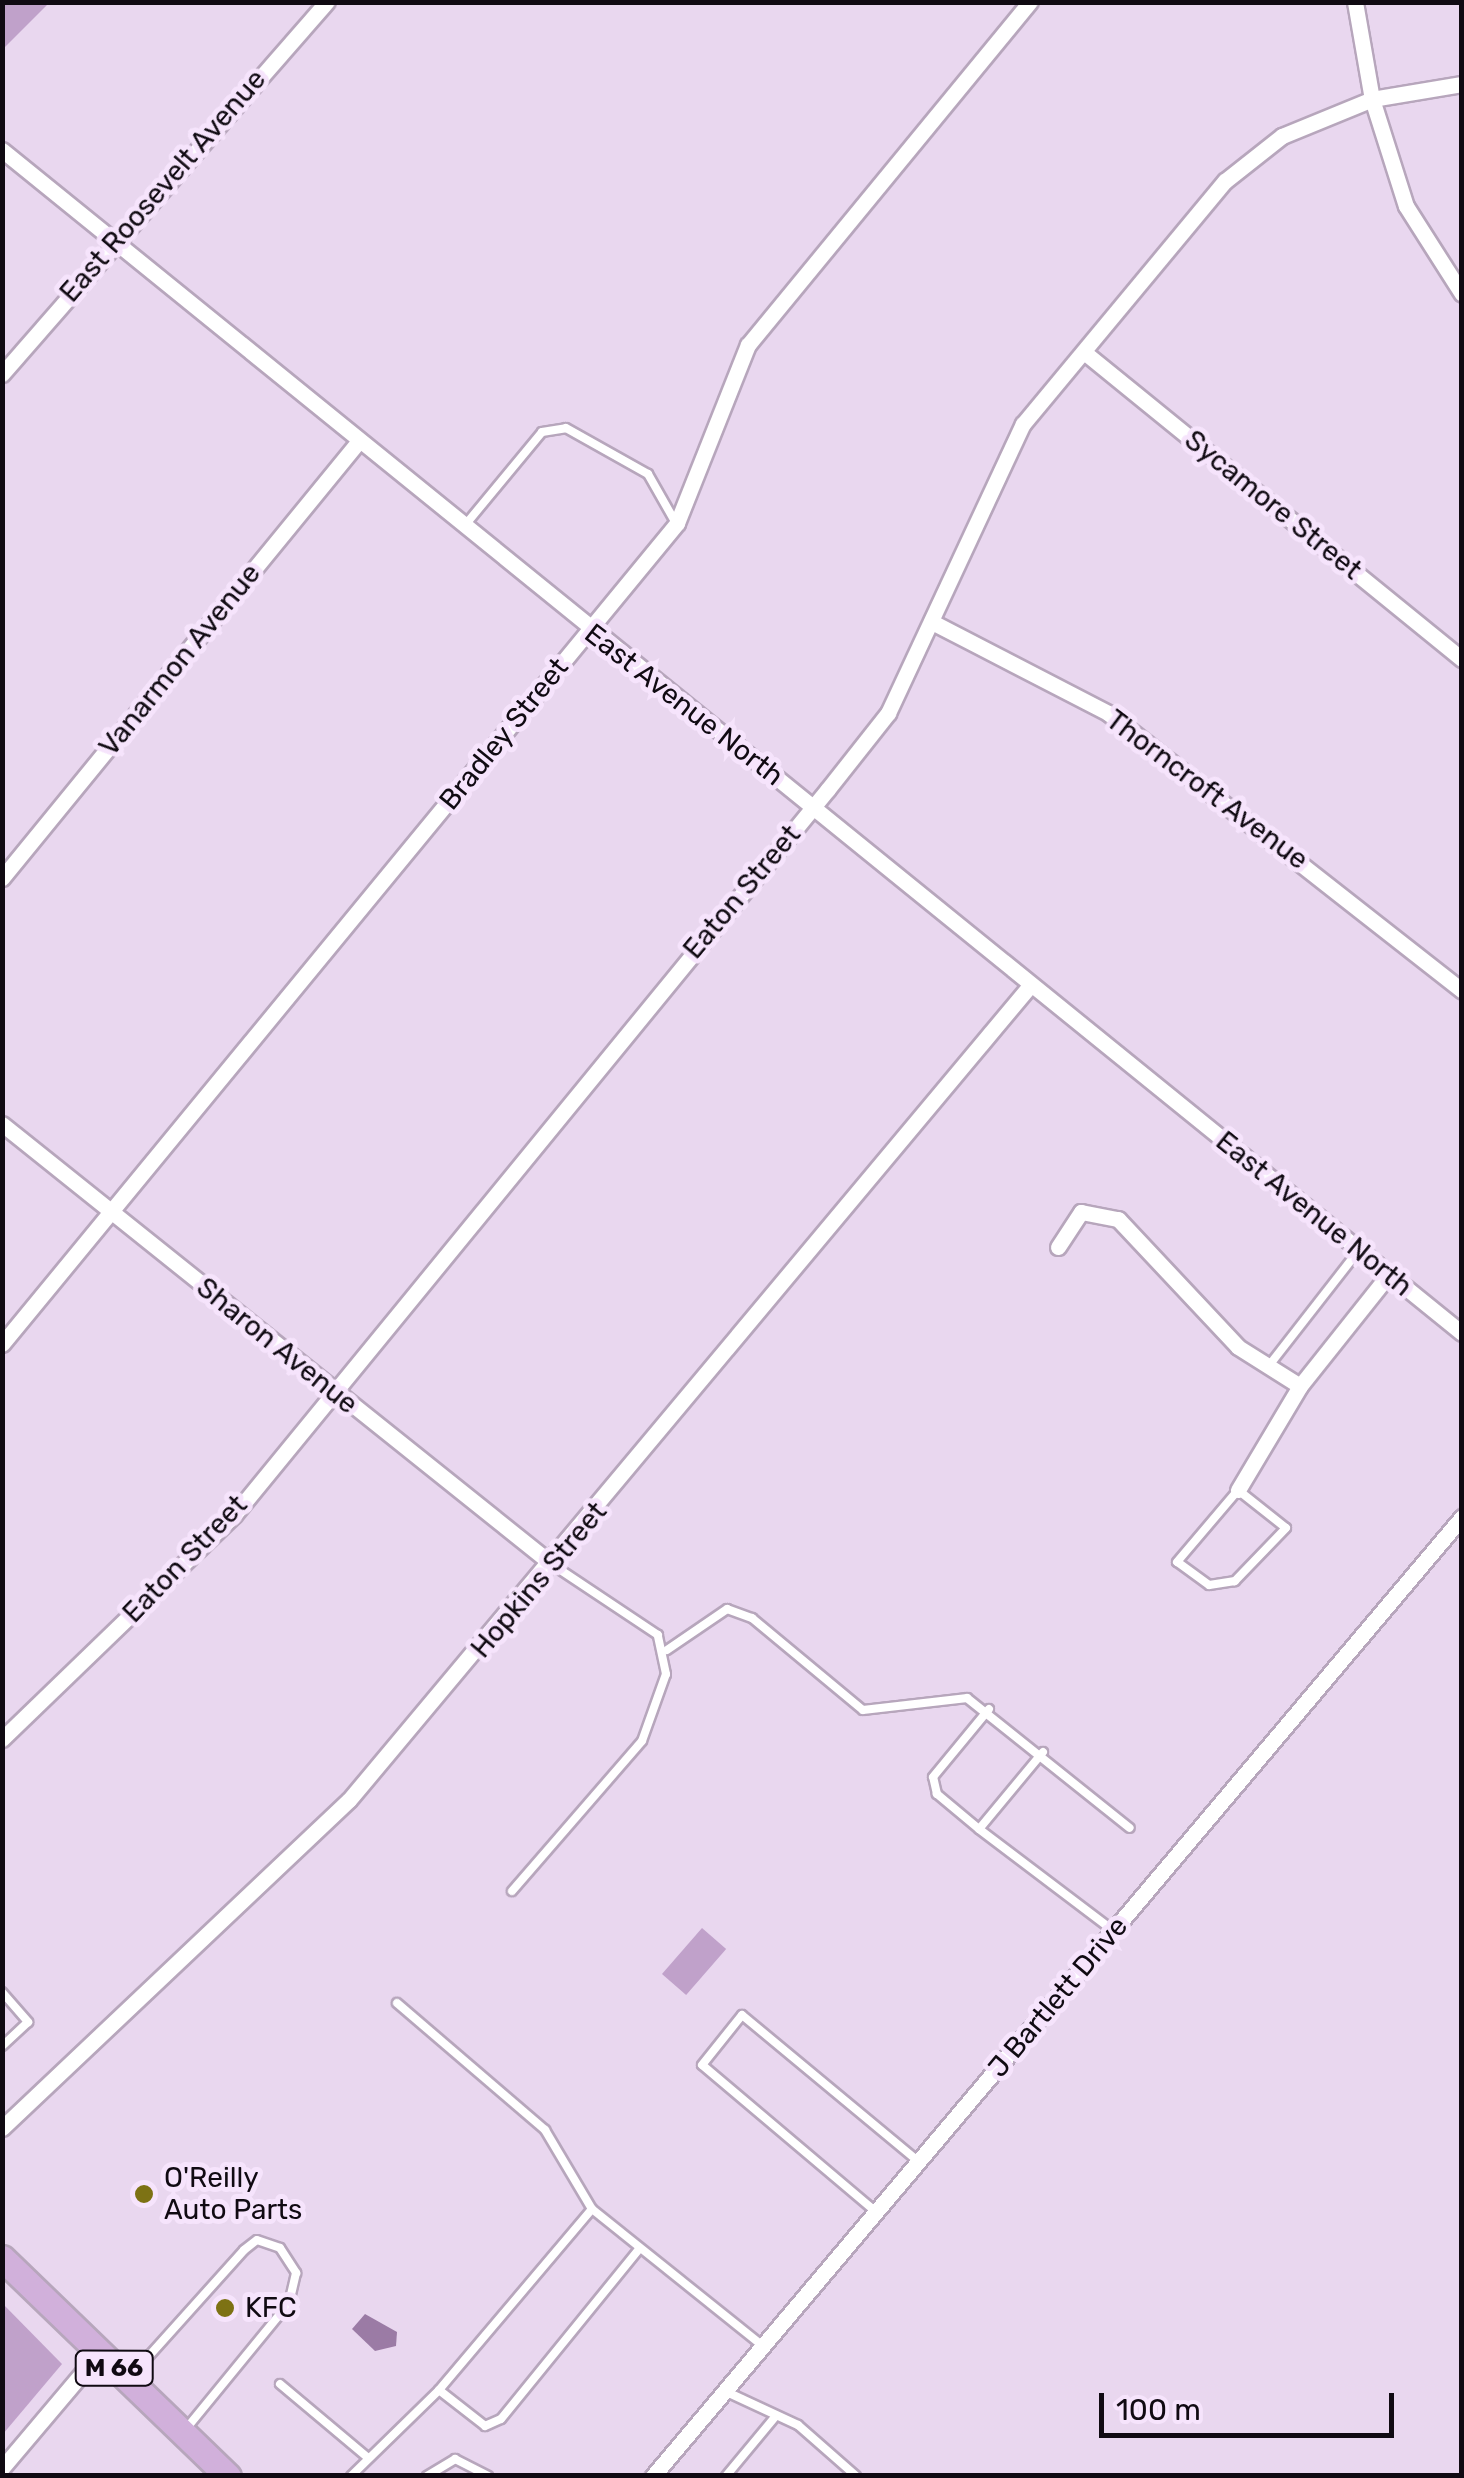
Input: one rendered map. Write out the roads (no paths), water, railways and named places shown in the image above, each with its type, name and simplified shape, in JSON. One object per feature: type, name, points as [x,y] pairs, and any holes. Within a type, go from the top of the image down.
[{"type":"main road","name":"M 66","points":[[2,2258],[228,2476]]},
{"type":"street","name":"East Roosevelt Avenue","points":[[2,374],[112,240],[327,2]]},
{"type":"street","name":"Bradley Street","points":[[2,1344],[112,1214],[585,628],[676,523],[748,346],[1030,2]]},
{"type":"street","points":[[1355,2],[1372,99],[1406,206],[1462,294]]},
{"type":"street","name":"Eaton Street","points":[[2,1739],[234,1515],[330,1388],[888,713],[1023,424],[1224,181],[1282,136],[1372,99],[1462,84]]},
{"type":"street","name":"East Avenue North","points":[[2,150],[585,628],[814,807],[1028,988],[1462,1333]]},
{"type":"street","name":"Sycamore Street","points":[[1084,352],[1462,658]]},
{"type":"street","name":"Vanarmon Avenue","points":[[2,878],[358,442]]},
{"type":"street","name":"Thorncroft Avenue","points":[[932,622],[1108,713],[1462,991]]},
{"type":"street","name":"Hopkins Street","points":[[2,2128],[348,1800],[553,1566],[1028,988]]},
{"type":"street","name":"Sharon Avenue","points":[[2,1124],[553,1566]]},
{"type":"street","points":[[1058,1246],[1081,1212],[1118,1219],[1238,1348],[1271,1363],[1300,1386]]},
{"type":"street","points":[[1238,1490],[1300,1386],[1389,1274]]},
{"type":"street","name":"J Bartlett Drive","points":[[653,2476],[729,2393],[875,2212],[1462,1517]]},
{"type":"street","points":[[2,2468],[100,2352]]},
{"type":"lane","points":[[463,528],[542,432],[566,428],[648,474],[676,523]]},
{"type":"lane","points":[[1271,1363],[1359,1250]]},
{"type":"lane","points":[[1238,1490],[1286,1528],[1236,1580],[1209,1585],[1177,1562],[1238,1490]]},
{"type":"lane","points":[[553,1566],[668,1650]]},
{"type":"lane","points":[[512,1891],[642,1741],[668,1650],[727,1608],[864,1710],[899,1712],[944,1696],[989,1709],[1130,1828]]},
{"type":"lane","points":[[989,1709],[933,1777],[937,1794],[1114,1931]]},
{"type":"lane","points":[[979,1829],[1043,1752]]},
{"type":"lane","points":[[2,1992],[28,2022],[2,2046]]},
{"type":"lane","points":[[397,2002],[545,2130],[592,2209],[766,2349]]},
{"type":"lane","points":[[875,2212],[702,2065],[742,2015],[918,2161]]},
{"type":"lane","points":[[351,2476],[440,2390],[592,2209]]},
{"type":"lane","points":[[126,2381],[244,2250],[258,2240],[280,2248],[296,2273],[290,2303],[182,2433]]},
{"type":"lane","points":[[440,2390],[485,2426],[501,2419],[640,2248]]},
{"type":"lane","points":[[280,2384],[367,2458]]},
{"type":"lane","points":[[729,2393],[776,2417],[856,2476]]},
{"type":"lane","points":[[726,2476],[776,2417]]},
{"type":"lane","points":[[427,2476],[455,2459],[488,2476]]},
{"type":"place","name":"O'Reilly Auto Parts","points":[[144,2194]]},
{"type":"place","name":"KFC","points":[[225,2308]]}]
